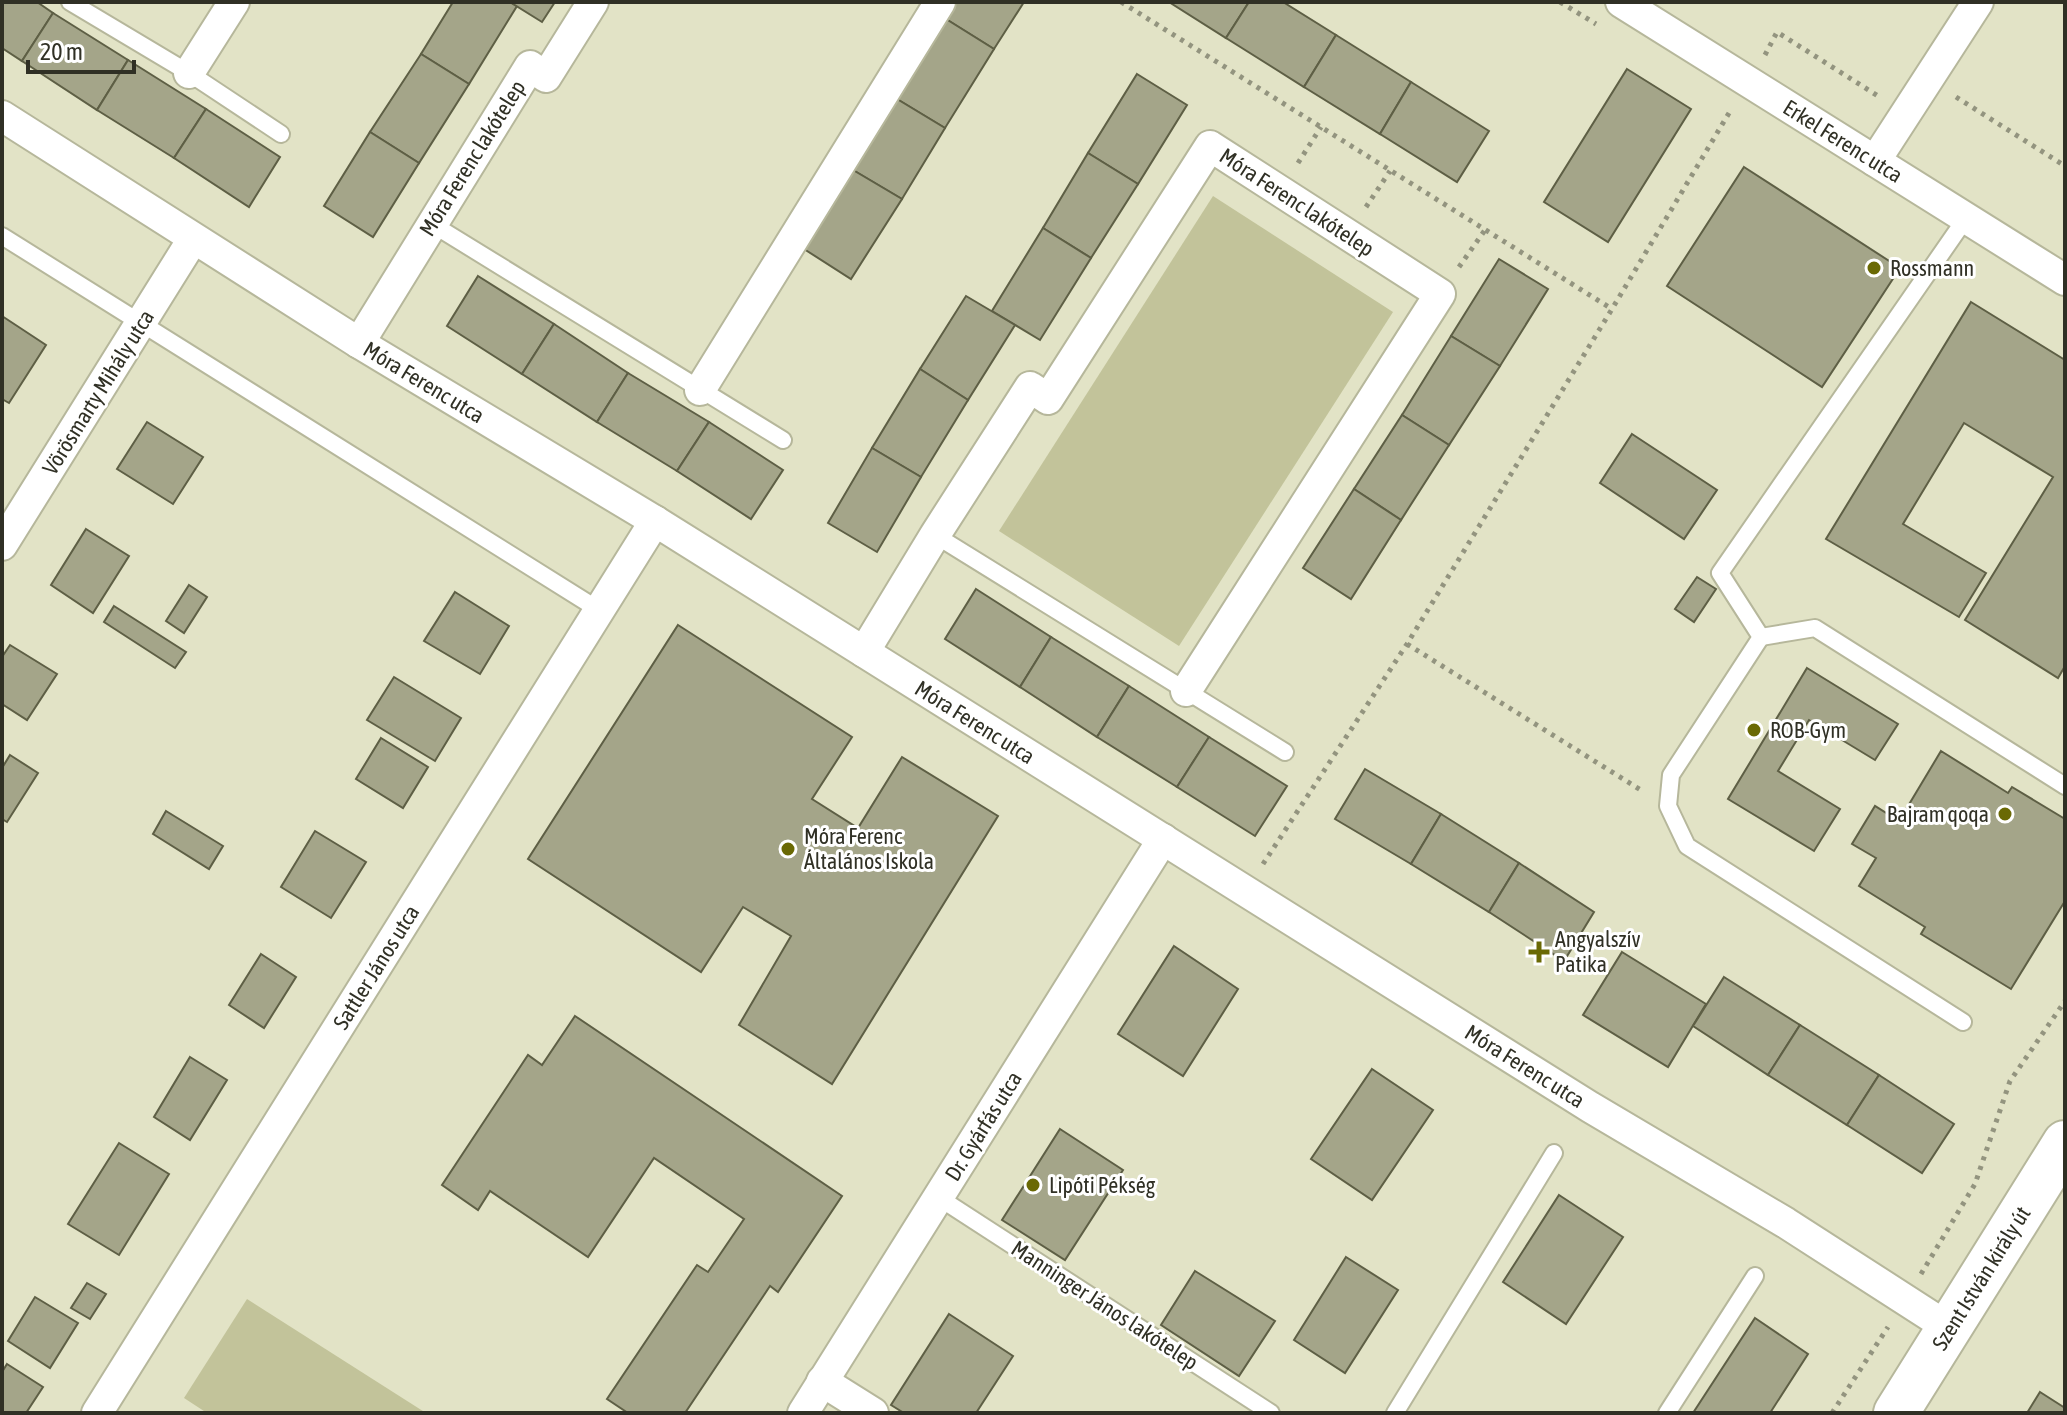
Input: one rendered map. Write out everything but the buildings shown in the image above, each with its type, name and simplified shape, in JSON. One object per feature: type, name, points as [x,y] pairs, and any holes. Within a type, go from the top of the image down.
[{"type":"main road","name":"Szent István király út","points":[[1896,1413],[2065,1143]]},
{"type":"street","points":[[189,73],[234,2]]},
{"type":"street","name":"Móra Ferenc lakótelep","points":[[359,343],[530,66],[546,77],[593,2]]},
{"type":"street","points":[[700,390],[940,2]]},
{"type":"street","name":"Erkel Ferenc utca","points":[[1621,2],[2065,280]]},
{"type":"street","points":[[1875,161],[1978,2]]},
{"type":"street","name":"Móra Ferenc utca","points":[[2,116],[359,343],[655,521],[1590,1107],[1786,1223],[1949,1328]]},
{"type":"street","name":"Móra Ferenc lakótelep","points":[[864,652],[1030,387],[1048,399],[1210,146],[1440,294]]},
{"type":"street","name":"Vörösmarty Mihály utca","points":[[2,545],[193,239]]},
{"type":"street","points":[[1186,691],[1440,294]]},
{"type":"street","name":"Sattler János utca","points":[[97,1413],[655,521]]},
{"type":"street","name":"Dr. Gyárfás utca","points":[[803,1413],[1163,839]]},
{"type":"street","points":[[822,1381],[873,1413]]},
{"type":"lane","points":[[70,2],[189,73],[281,134]]},
{"type":"lane","points":[[1761,637],[1720,573],[1966,218]]},
{"type":"lane","points":[[432,224],[783,440]]},
{"type":"lane","points":[[2,236],[599,610]]},
{"type":"lane","points":[[935,535],[1285,752]]},
{"type":"lane","points":[[1963,1022],[1687,846],[1668,806],[1671,775],[1761,637],[1815,628],[2065,786]]},
{"type":"lane","points":[[1395,1413],[1554,1153]]},
{"type":"lane","name":"Manninger János lakótelep","points":[[938,1197],[1271,1413]]},
{"type":"lane","points":[[1667,1413],[1755,1276]]},
{"type":"path","points":[[1121,2],[1612,309]]},
{"type":"path","points":[[1244,891],[1407,644],[1750,82],[1777,32],[1905,113]]},
{"type":"path","points":[[1928,79],[2065,166]]},
{"type":"path","points":[[1280,191],[1321,127]]},
{"type":"path","points":[[1348,235],[1390,171]]},
{"type":"path","points":[[1440,294],[1485,230]]},
{"type":"path","points":[[1407,644],[1668,806]]},
{"type":"path","points":[[1832,1413],[1975,1184],[2010,1081],[2065,1001]]},
{"type":"green space","points":[[1213,196],[1393,312],[1179,646],[999,531]]},
{"type":"green space","points":[[247,1299],[426,1413],[207,1413],[184,1398]]},
{"type":"place","name":"Rossmann","points":[[1874,268]]},
{"type":"place","name":"ROB-Gym","points":[[1754,730]]},
{"type":"place","name":"Bajram qoqa","points":[[2005,814]]},
{"type":"place","name":"Móra Ferenc Általános Iskola","points":[[788,849]]},
{"type":"place","name":"Angyalszív Patika","points":[[1539,952]]},
{"type":"place","name":"Lipóti Pékség","points":[[1033,1185]]}]
